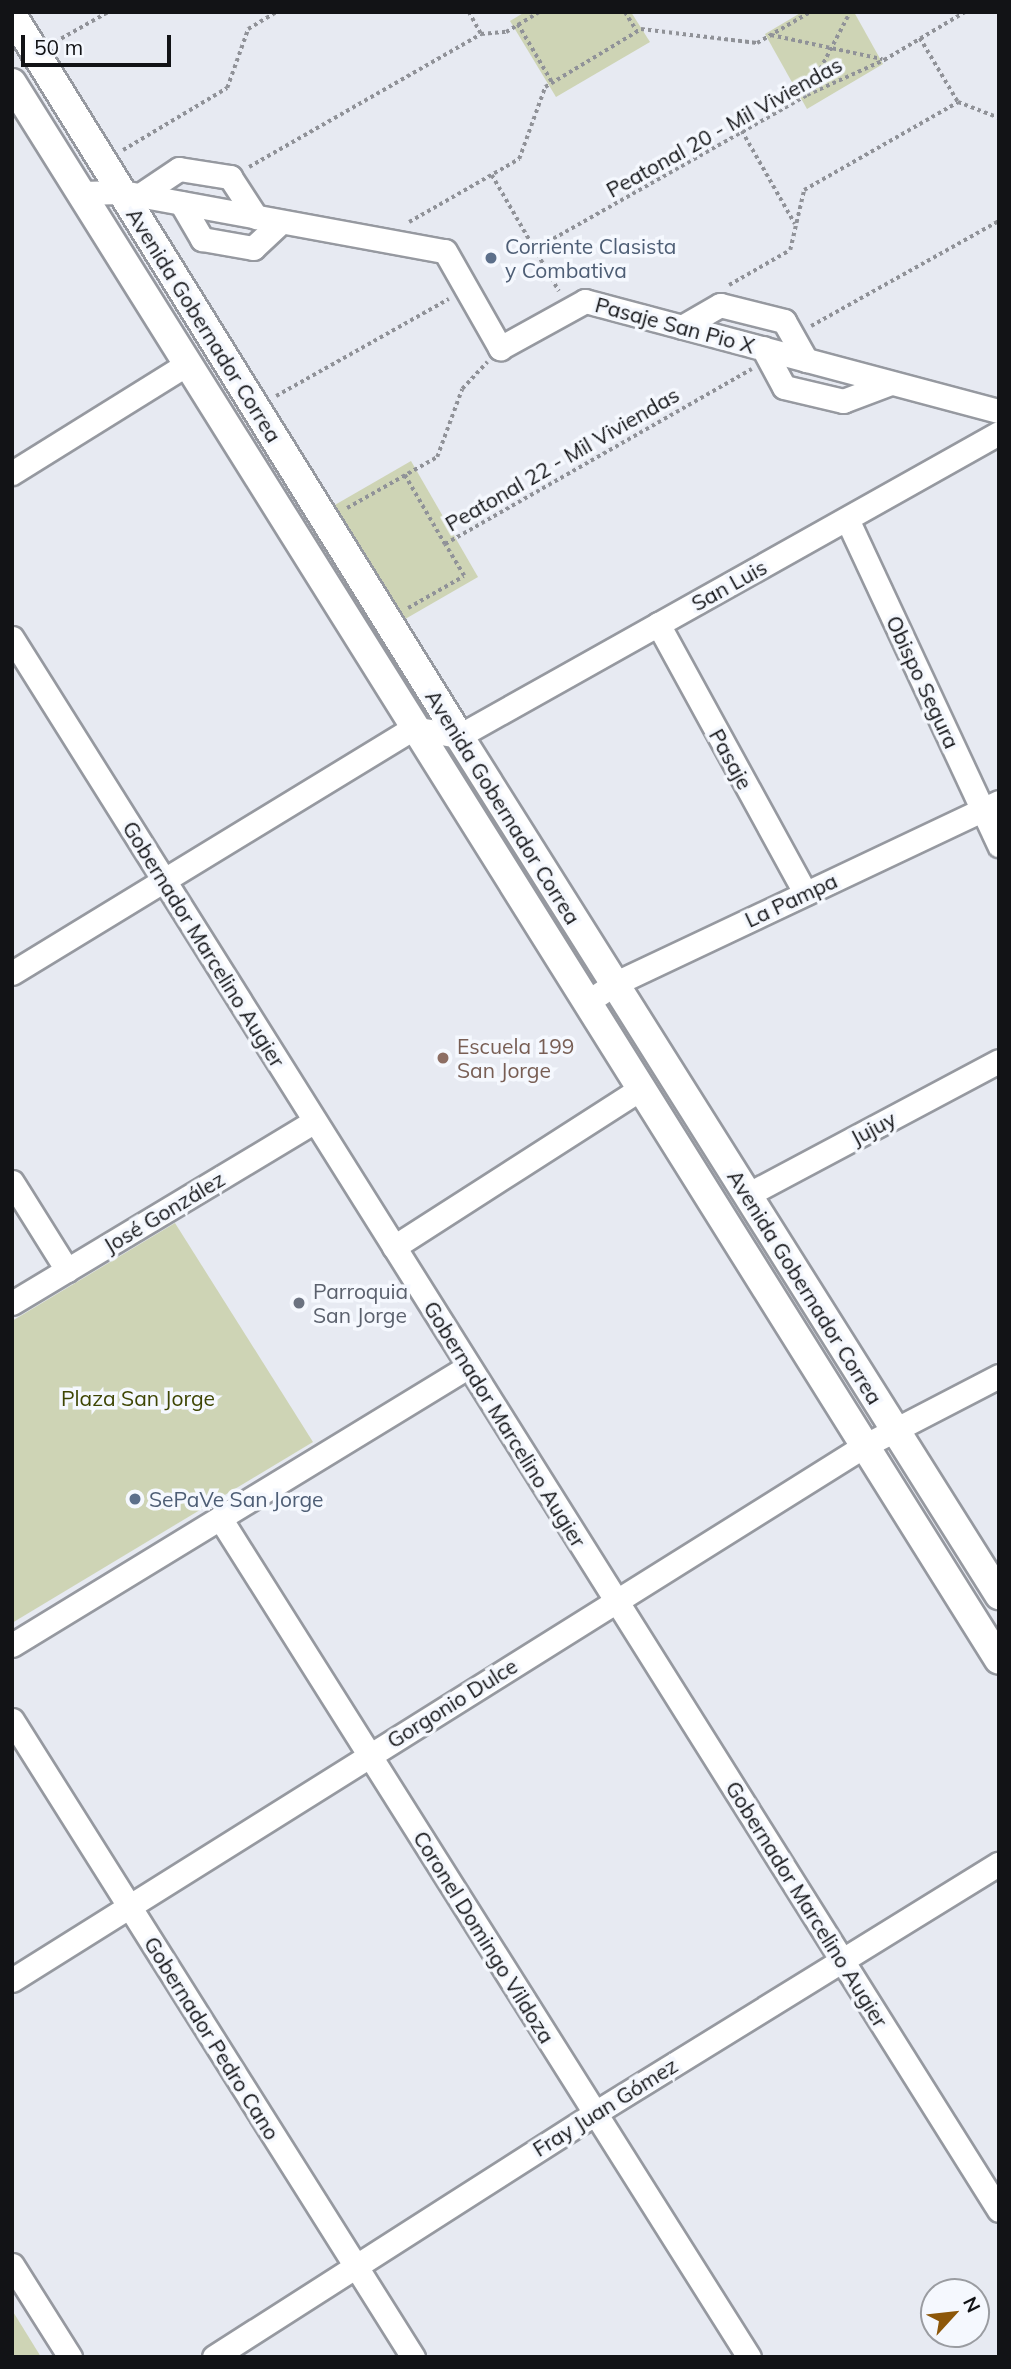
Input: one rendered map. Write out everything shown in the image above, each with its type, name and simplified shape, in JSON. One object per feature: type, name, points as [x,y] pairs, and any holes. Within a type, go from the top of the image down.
[{"type":"main road","name":"Avenida Gobernador Correa","points":[[12,15],[103,162],[131,194],[325,521],[999,1595]]},
{"type":"main road","name":"Avenida Gobernador Correa","points":[[12,83],[413,728],[999,1660]]},
{"type":"street","points":[[131,194],[179,169],[230,177],[257,217]]},
{"type":"street","points":[[81,193],[131,194],[445,251],[500,348]]},
{"type":"street","points":[[181,203],[202,239],[253,248],[281,222]]},
{"type":"street","name":"Pasaje San Pio X","points":[[500,348],[585,301],[682,327],[766,354],[806,360],[999,411]]},
{"type":"street","points":[[682,327],[720,305],[784,321],[806,360]]},
{"type":"street","points":[[766,354],[784,387],[843,401],[891,383]]},
{"type":"street","points":[[12,473],[187,364]]},
{"type":"street","name":"San Luis","points":[[459,736],[999,433]]},
{"type":"street","name":"Obispo Segura","points":[[847,519],[991,805],[999,845]]},
{"type":"street","name":"Pasaje","points":[[658,624],[805,893]]},
{"type":"street","name":"Gobernador Marcelino Augier","points":[[12,638],[999,2210]]},
{"type":"street","points":[[12,973],[413,728],[459,736]]},
{"type":"street","name":"La Pampa","points":[[586,1003],[614,984],[991,805]]},
{"type":"street","name":"Jujuy","points":[[747,1195],[999,1061]]},
{"type":"street","points":[[394,1247],[640,1089]]},
{"type":"street","name":"José González","points":[[12,1303],[315,1121]]},
{"type":"street","points":[[12,1182],[67,1270]]},
{"type":"street","points":[[12,1645],[469,1366]]},
{"type":"street","name":"Gorgonio Dulce","points":[[12,1980],[864,1446],[894,1428],[999,1376]]},
{"type":"street","name":"Coronel Domingo Vildoza","points":[[220,1518],[749,2357]]},
{"type":"street","name":"Gobernador Pedro Cano","points":[[12,1720],[413,2357]]},
{"type":"street","name":"Fray Juan Gómez","points":[[214,2357],[595,2113],[999,1863]]},
{"type":"street","points":[[12,2265],[69,2357]]},
{"type":"path","points":[[35,53],[108,12]]},
{"type":"path","points":[[103,162],[227,88],[248,29],[276,12]]},
{"type":"path","points":[[469,12],[481,34]]},
{"type":"path","points":[[230,177],[481,34],[506,32],[538,12]]},
{"type":"path","points":[[625,12],[637,31]]},
{"type":"path","points":[[379,240],[519,159],[545,87],[637,31],[641,29],[757,43],[810,12]]},
{"type":"path","points":[[807,95],[850,12]]},
{"type":"path","name":"Peatonal 20 - Mil Viviendas","points":[[535,249],[807,95],[884,60],[965,12]]},
{"type":"path","points":[[519,24],[552,82]]},
{"type":"path","points":[[771,36],[884,60]]},
{"type":"path","points":[[920,38],[958,102],[999,118]]},
{"type":"path","points":[[720,305],[724,288],[790,250],[804,190],[958,102]]},
{"type":"path","points":[[742,131],[796,225]]},
{"type":"path","points":[[492,175],[569,310]]},
{"type":"path","points":[[793,337],[999,221]]},
{"type":"path","points":[[256,408],[467,289]]},
{"type":"path","points":[[325,521],[436,457],[462,389],[500,348]]},
{"type":"path","name":"Peatonal 22 - Mil Viviendas","points":[[387,621],[464,576],[445,544],[766,354]]},
{"type":"path","points":[[405,475],[445,544]]},
{"type":"green space","points":[[525,12],[631,12],[650,42],[556,97],[510,21]]},
{"type":"green space","points":[[802,12],[854,12],[883,64],[807,109],[765,34]]},
{"type":"green space","points":[[411,461],[478,577],[398,623],[331,507]]},
{"type":"green space","name":"Plaza San Jorge","points":[[175,1223],[313,1442],[12,1623],[12,1321]]},
{"type":"green space","points":[[12,2310],[41,2357],[12,2357]]},
{"type":"place","name":"Corriente Clasista y Combativa","points":[[491,258]]},
{"type":"place","name":"Escuela 199 San Jorge","points":[[443,1058]]},
{"type":"place","name":"Parroquia San Jorge","points":[[299,1303]]},
{"type":"place","name":"SePaVe San Jorge","points":[[135,1499]]}]
